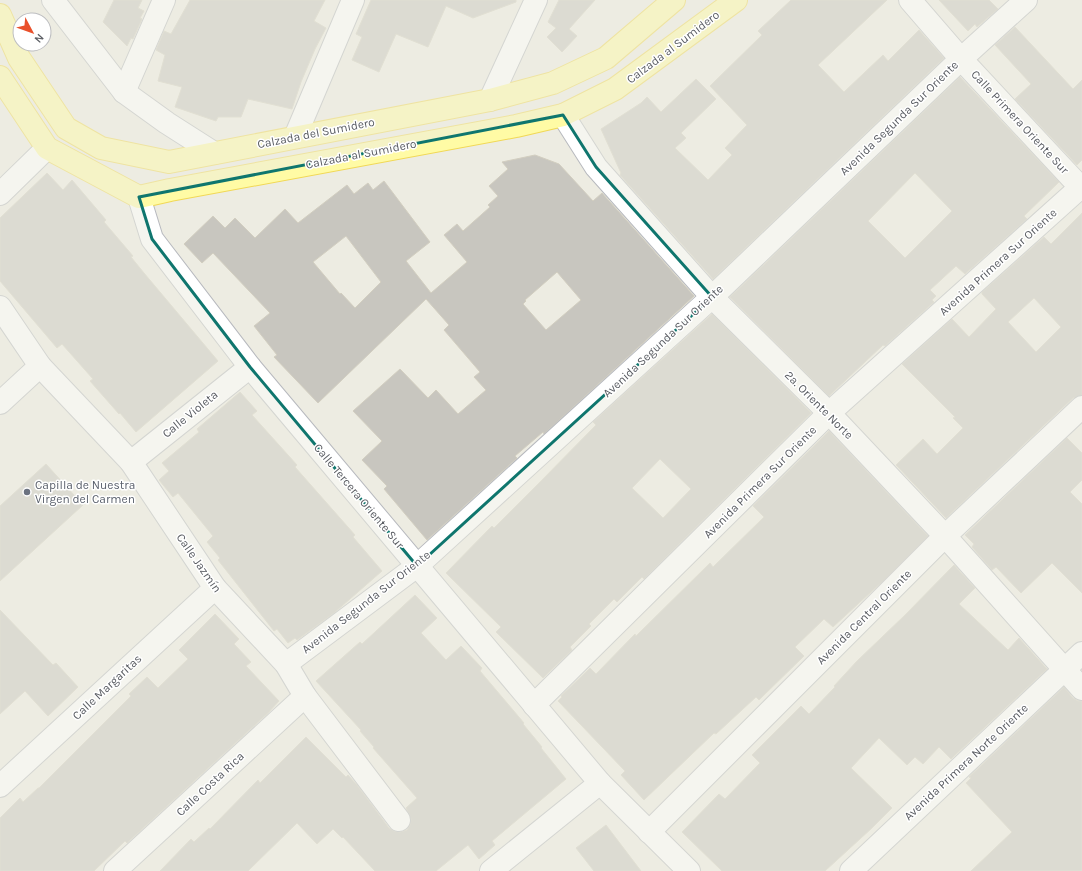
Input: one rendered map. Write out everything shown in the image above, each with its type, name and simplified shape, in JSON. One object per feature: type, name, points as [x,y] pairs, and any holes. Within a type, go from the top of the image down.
[{"type":"main road","name":"Calzada del Sumidero","points":[[0,14],[19,58],[66,128],[101,148],[169,162],[490,100],[553,83],[606,58],[674,0]]},
{"type":"main road","name":"Calzada al Sumidero","points":[[139,197],[185,187],[516,126],[563,115],[615,90],[736,0]]},
{"type":"main road","points":[[0,78],[47,148],[139,197]]},
{"type":"street","points":[[53,0],[124,92],[167,123],[214,153]]},
{"type":"street","points":[[124,92],[164,0]]},
{"type":"street","points":[[296,137],[353,0]]},
{"type":"street","points":[[490,100],[536,0]]},
{"type":"street","name":"Calle Primera Oriente Sur","points":[[910,0],[961,59],[1082,188]]},
{"type":"street","name":"Avenida Segunda Sur Oriente","points":[[286,664],[417,566],[712,297],[961,59],[1026,0]]},
{"type":"street","name":"2a. Oriente Norte","points":[[563,115],[596,167],[712,297],[829,413],[945,536],[1082,689]]},
{"type":"street","points":[[0,194],[47,148]]},
{"type":"street","name":"Avenida Primera Sur Oriente","points":[[534,705],[829,413],[1082,188]]},
{"type":"street","name":"Calle Tercera Oriente Sur","points":[[139,197],[152,239],[250,367],[600,783],[689,871]]},
{"type":"street","name":"Calle Jazmín","points":[[0,307],[40,366],[131,462],[215,588],[286,664],[305,696],[399,820]]},
{"type":"street","points":[[0,403],[40,366]]},
{"type":"street","name":"Calle Violeta","points":[[131,462],[250,367]]},
{"type":"street","name":"Avenida Central Oriente","points":[[649,832],[945,536],[1082,407]]},
{"type":"street","name":"Calle Margaritas","points":[[0,786],[215,588]]},
{"type":"street","name":"Avenida Primera Norte Oriente","points":[[851,871],[1082,653]]},
{"type":"street","name":"Calle Costa Rica","points":[[115,871],[305,696]]},
{"type":"street","points":[[492,871],[600,783]]},
{"type":"highlighted area","points":[[563,115],[596,167],[712,297],[417,566],[250,367],[152,239],[139,197]]},
{"type":"building","points":[[114,0],[142,0],[138,8],[144,11],[140,18],[142,19],[133,39],[131,38],[127,46],[103,22]]},
{"type":"building","points":[[190,0],[325,0],[314,21],[326,28],[301,82],[292,109],[248,99],[241,117],[218,117],[216,121],[175,107],[182,87],[158,81],[165,55],[156,50],[164,31],[171,34]]},
{"type":"building","points":[[371,0],[516,0],[516,2],[473,18],[446,6],[428,47],[396,34],[379,72],[352,60],[362,37],[356,34]]},
{"type":"building","points":[[559,0],[595,0],[569,29],[577,36],[562,52],[547,37],[556,28],[548,22]]},
{"type":"building","points":[[791,0],[887,0],[818,65],[844,92],[883,55],[888,61],[919,30],[944,58],[713,279],[620,175],[621,173],[601,129],[641,103],[647,97],[661,112],[696,79],[716,99],[681,133],[686,138],[675,148],[708,180],[732,155],[725,148],[747,125],[710,86],[762,35],[758,31]]},
{"type":"building","points":[[939,0],[989,0],[998,9],[977,27],[975,24],[968,31]]},
{"type":"building","points":[[1015,27],[1073,89],[1082,80],[1082,160],[1077,165],[1015,99],[1031,84],[995,45]]},
{"type":"building","points":[[960,77],[1059,182],[1024,216],[1027,219],[965,274],[956,266],[930,290],[936,296],[932,300],[934,302],[885,346],[883,345],[829,396],[730,297]],"holes":[[[915,173],[952,211],[905,258],[868,221]]]},
{"type":"building","points":[[535,155],[559,164],[593,201],[602,193],[694,296],[544,434],[543,432],[515,456],[517,458],[427,540],[384,489],[387,486],[362,460],[382,441],[353,411],[400,369],[428,398],[436,390],[458,414],[486,390],[474,377],[480,372],[444,330],[449,325],[426,299],[318,403],[274,357],[277,355],[254,326],[270,313],[213,253],[202,263],[184,244],[213,216],[225,228],[235,218],[255,238],[285,209],[298,223],[347,185],[354,194],[368,183],[373,190],[384,181],[430,242],[406,261],[431,293],[467,262],[444,235],[457,224],[463,231],[490,207],[488,205],[498,196],[489,186],[508,169],[502,162]],"holes":[[[346,236],[381,282],[355,308],[341,293],[340,294],[313,262]],[[557,272],[581,300],[546,330],[523,304],[526,301],[525,300]]]},
{"type":"building","points":[[47,173],[63,190],[72,180],[106,220],[104,222],[133,256],[131,257],[218,361],[136,432],[90,381],[93,379],[62,344],[57,348],[0,281],[0,218]]},
{"type":"building","points":[[1082,213],[1082,395],[1073,398],[946,518],[896,465],[923,439],[937,454],[963,428],[953,418],[955,417],[902,364],[952,319],[969,337],[996,309],[982,294],[982,292],[1044,237],[1051,244]],"holes":[[[1034,298],[1061,327],[1036,352],[1008,322]]]},
{"type":"building","points":[[712,314],[811,413],[644,579],[642,577],[617,602],[614,599],[589,624],[591,626],[570,647],[572,650],[543,678],[496,632],[501,627],[446,573],[492,526],[494,528],[596,425],[593,422]],"holes":[[[660,459],[691,489],[663,518],[632,488]]]},
{"type":"building","points":[[240,392],[257,411],[252,415],[297,465],[295,467],[355,535],[353,537],[382,571],[334,613],[297,640],[295,638],[288,643],[277,629],[274,631],[218,560],[220,558],[207,542],[213,536],[178,493],[173,497],[159,480],[169,471],[162,463],[199,432],[197,429]]},
{"type":"building","points":[[829,431],[928,536],[883,581],[833,627],[824,619],[795,647],[804,656],[759,700],[756,697],[716,734],[714,733],[644,800],[621,775],[625,771],[558,701],[562,697],[561,696],[590,668],[596,674],[635,634],[636,636],[710,563],[713,567],[764,517],[753,506]]},
{"type":"building","points":[[1067,438],[1082,453],[1082,480],[1070,492],[1082,504],[1082,593],[1052,563],[1021,593],[996,567],[992,570],[972,547],[974,544],[965,535]]},
{"type":"building","points":[[46,464],[83,505],[0,581],[0,506]]},
{"type":"building","points":[[954,565],[975,588],[959,604],[1008,650],[1019,638],[1047,669],[951,759],[939,747],[923,764],[915,757],[907,765],[879,738],[851,768],[892,808],[825,871],[722,871],[682,832],[719,794],[725,799],[760,763],[752,755],[801,706],[809,714],[857,661]]},
{"type":"building","points":[[415,595],[437,618],[421,633],[446,660],[461,646],[482,668],[480,671],[524,723],[523,724],[542,747],[541,748],[566,779],[492,841],[495,845],[479,859],[468,845],[436,871],[375,871],[343,837],[342,838],[333,829],[317,844],[297,823],[248,871],[160,871],[191,839],[194,842],[209,828],[210,829],[258,780],[260,783],[306,737],[346,777],[348,775],[389,828],[400,832],[407,830],[411,819],[406,808],[417,798],[373,748],[374,747],[360,731],[361,730],[316,681],[360,642],[362,644]]},
{"type":"building","points":[[0,610],[53,665],[56,663],[78,687],[48,716],[25,691],[0,714]]},
{"type":"building","points":[[215,614],[239,639],[234,644],[251,662],[246,666],[279,701],[268,713],[127,843],[125,841],[94,871],[0,871],[0,818],[20,798],[23,802],[39,788],[131,696],[129,694],[147,677],[158,688],[188,659],[179,650]]},
{"type":"building","points":[[1064,687],[1073,698],[1078,701],[1082,701],[1082,871],[971,871],[1012,832],[966,783],[971,778],[969,777]]},
{"type":"building","points":[[606,825],[641,871],[594,871],[576,848]]},
{"type":"place","name":"Capilla de Nuestra Virgen del Carmen","points":[[27,492]]}]
